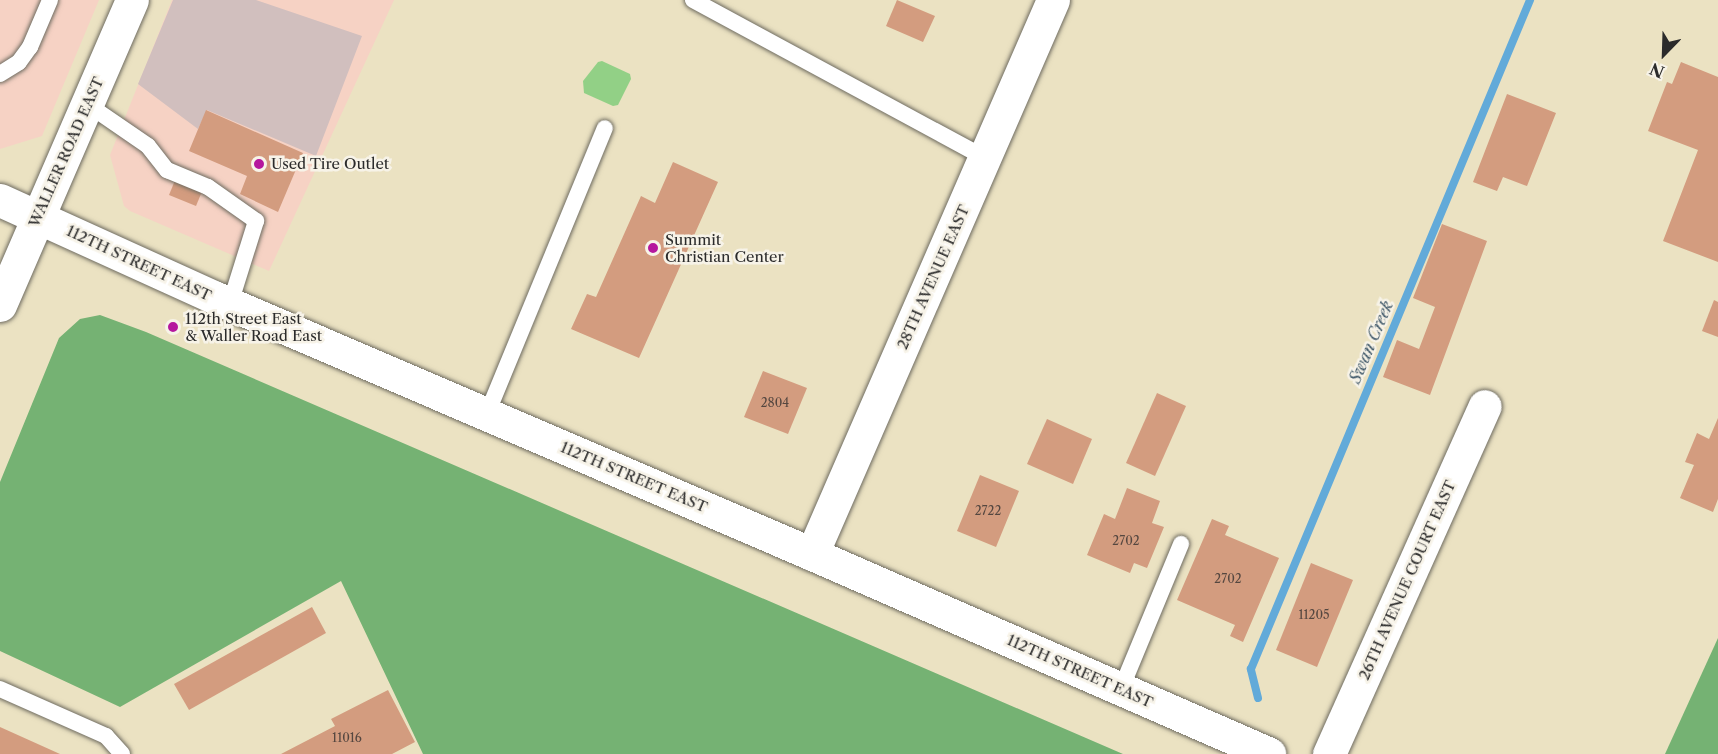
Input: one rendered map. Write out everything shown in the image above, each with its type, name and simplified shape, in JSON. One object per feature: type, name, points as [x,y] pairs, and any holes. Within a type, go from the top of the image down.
[{"type":"main road","name":"WALLER ROAD EAST","points":[[0,305],[132,0]]},
{"type":"main road","name":"28TH AVENUE EAST","points":[[812,554],[1053,0]]},
{"type":"main road","name":"112TH STREET EAST","points":[[0,200],[230,304],[812,554],[1269,754]]},
{"type":"main road","name":"26TH AVENUE COURT EAST","points":[[1329,754],[1485,406]]},
{"type":"lane","points":[[0,74],[19,62],[30,47],[50,0]]},
{"type":"lane","points":[[693,0],[985,158]]},
{"type":"lane","points":[[87,104],[148,146],[167,170],[208,188],[256,221],[230,304]]},
{"type":"lane","points":[[487,414],[605,128]]},
{"type":"lane","points":[[1121,689],[1181,544]]},
{"type":"lane","points":[[0,689],[106,736],[122,754]]},
{"type":"shaded area","points":[[0,0],[99,0],[42,136],[0,149]]},
{"type":"shaded area","points":[[172,0],[394,0],[269,271],[130,211],[124,206],[110,155]]},
{"type":"shaded area","points":[[173,0],[256,0],[362,36],[316,156],[207,110],[198,129],[138,84]]},
{"type":"green space","points":[[602,61],[630,74],[631,79],[618,105],[613,106],[584,93],[583,81],[598,62]]},
{"type":"green space","points":[[100,315],[146,332],[1123,754],[423,754],[341,581],[120,707],[0,651],[0,482],[59,338],[80,319]]},
{"type":"green space","points":[[1718,638],[1718,754],[1665,754]]},
{"type":"building","points":[[897,0],[935,16],[923,42],[886,26]]},
{"type":"building","points":[[1681,62],[1718,77],[1718,262],[1663,241],[1698,150],[1648,131],[1667,82],[1672,84]]},
{"type":"building","points":[[1507,94],[1556,113],[1527,186],[1503,177],[1497,191],[1473,182]]},
{"type":"building","name":"Used Tire Outlet","points":[[206,110],[303,153],[278,212],[240,194],[247,176],[189,151]]},
{"type":"building","name":"Summit Christian Center","points":[[673,162],[718,182],[639,358],[571,329],[587,294],[596,297],[641,196],[655,203]]},
{"type":"building","points":[[176,178],[203,189],[196,206],[169,195]]},
{"type":"building","points":[[1442,224],[1487,241],[1430,395],[1383,377],[1397,340],[1419,349],[1435,307],[1413,298]]},
{"type":"building","points":[[1714,300],[1718,302],[1718,337],[1702,331]]},
{"type":"building","points":[[763,371],[807,388],[788,434],[744,417]]},
{"type":"building","points":[[1157,393],[1186,406],[1155,476],[1126,463]]},
{"type":"building","points":[[1718,418],[1718,499],[1713,512],[1680,498],[1694,465],[1685,462],[1697,433],[1709,439]]},
{"type":"building","points":[[1047,419],[1092,439],[1073,484],[1027,464]]},
{"type":"building","points":[[980,475],[1019,491],[996,547],[957,531]]},
{"type":"building","points":[[1127,488],[1160,501],[1152,523],[1164,527],[1147,568],[1134,563],[1130,573],[1087,555],[1104,514],[1115,519]]},
{"type":"building","points":[[1212,519],[1229,526],[1225,535],[1279,558],[1243,642],[1230,636],[1235,625],[1177,600]]},
{"type":"building","points":[[1311,563],[1353,580],[1317,667],[1276,650]]},
{"type":"building","points":[[312,607],[326,633],[189,710],[174,684]]},
{"type":"building","points":[[388,690],[415,742],[392,754],[281,754],[335,726],[331,719]]},
{"type":"building","points":[[0,727],[60,754],[0,754]]},
{"type":"waterway","name":"Swan Creek","points":[[1258,698],[1251,669],[1530,0]]},
{"type":"place","name":"Used Tire Outlet","points":[[259,164]]},
{"type":"place","name":"Summit Christian Center","points":[[653,248]]},
{"type":"place","name":"112th Street East & Waller Road East","points":[[173,327]]}]
